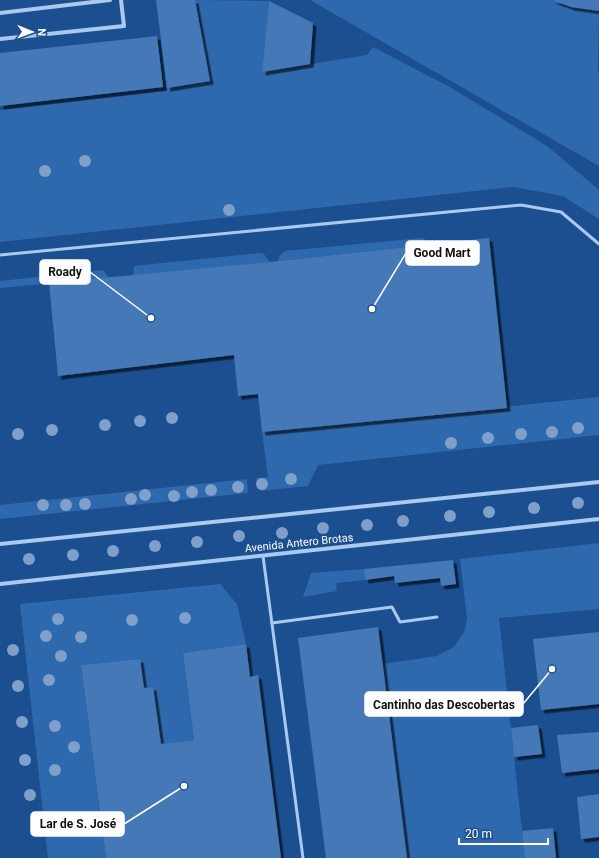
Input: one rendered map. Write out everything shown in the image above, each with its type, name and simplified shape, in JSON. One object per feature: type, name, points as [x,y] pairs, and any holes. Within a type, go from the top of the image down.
[{"type":"street","points":[[0,13],[110,0]]},
{"type":"street","points":[[0,39],[124,26],[121,0]]},
{"type":"street","points":[[0,544],[599,482]]},
{"type":"street","name":"Avenida Antero Brotas","points":[[0,584],[599,519]]},
{"type":"lane","points":[[0,255],[521,205],[561,212],[599,244]]},
{"type":"lane","points":[[263,556],[303,858]]},
{"type":"lane","points":[[272,623],[392,607],[400,622],[437,617]]},
{"type":"shaded area","points":[[195,0],[269,1],[262,72],[367,55],[373,47],[448,86],[547,146],[599,190],[599,219],[563,196],[513,187],[0,242],[0,110],[167,91],[167,88],[210,81]]},
{"type":"shaded area","points":[[310,0],[552,0],[571,7],[599,11],[599,166]]},
{"type":"shaded area","points":[[421,238],[425,239],[426,245],[278,261],[280,255],[285,251]]},
{"type":"shaded area","points":[[259,253],[264,254],[270,262],[133,276],[134,266]]},
{"type":"shaded area","points":[[103,270],[109,278],[0,288],[0,281]]},
{"type":"shaded area","points":[[599,397],[599,435],[318,465],[308,486],[261,491],[257,486],[256,478],[268,477],[262,432]]},
{"type":"shaded area","points":[[247,479],[248,493],[0,519],[0,505]]},
{"type":"shaded area","points":[[599,543],[599,609],[499,618],[525,858],[407,858],[382,664],[437,656],[454,647],[465,630],[467,618],[460,559]]},
{"type":"shaded area","points":[[364,569],[365,580],[336,583],[337,591],[303,597],[311,573]]},
{"type":"shaded area","points":[[220,584],[237,604],[246,644],[183,653],[194,740],[161,744],[153,687],[144,688],[140,659],[81,665],[106,858],[48,858],[20,604]]},
{"type":"building","points":[[156,0],[195,0],[210,81],[167,88]]},
{"type":"building","points":[[552,0],[599,0],[599,11],[571,7]]},
{"type":"building","points":[[269,1],[313,23],[310,64],[262,72]]},
{"type":"building","points":[[157,36],[163,87],[0,106],[0,53]]},
{"type":"building","points":[[489,238],[507,408],[262,432],[258,394],[238,396],[234,355],[58,376],[49,283],[270,262]]},
{"type":"building","points":[[453,560],[456,584],[441,586],[440,578],[395,583],[394,576],[365,580],[364,569]]},
{"type":"building","points":[[378,627],[407,858],[326,858],[298,638]]},
{"type":"building","points":[[599,632],[599,704],[541,710],[533,639]]},
{"type":"building","points":[[246,644],[250,677],[258,675],[281,858],[106,858],[81,665],[140,659],[144,688],[153,687],[161,744],[194,740],[183,653]]},
{"type":"building","points":[[538,725],[542,754],[514,757],[511,728]]},
{"type":"building","points":[[599,732],[599,769],[562,773],[557,735]]},
{"type":"building","points":[[599,794],[599,837],[581,839],[577,797]]},
{"type":"building","points":[[553,828],[556,858],[525,858],[522,831]]},
{"type":"place","name":"Good Mart","points":[[372,309]]},
{"type":"place","name":"Roady","points":[[151,318]]},
{"type":"place","name":"Cantinho das Descobertas","points":[[552,669]]},
{"type":"place","name":"Lar de S. José","points":[[184,786]]}]
